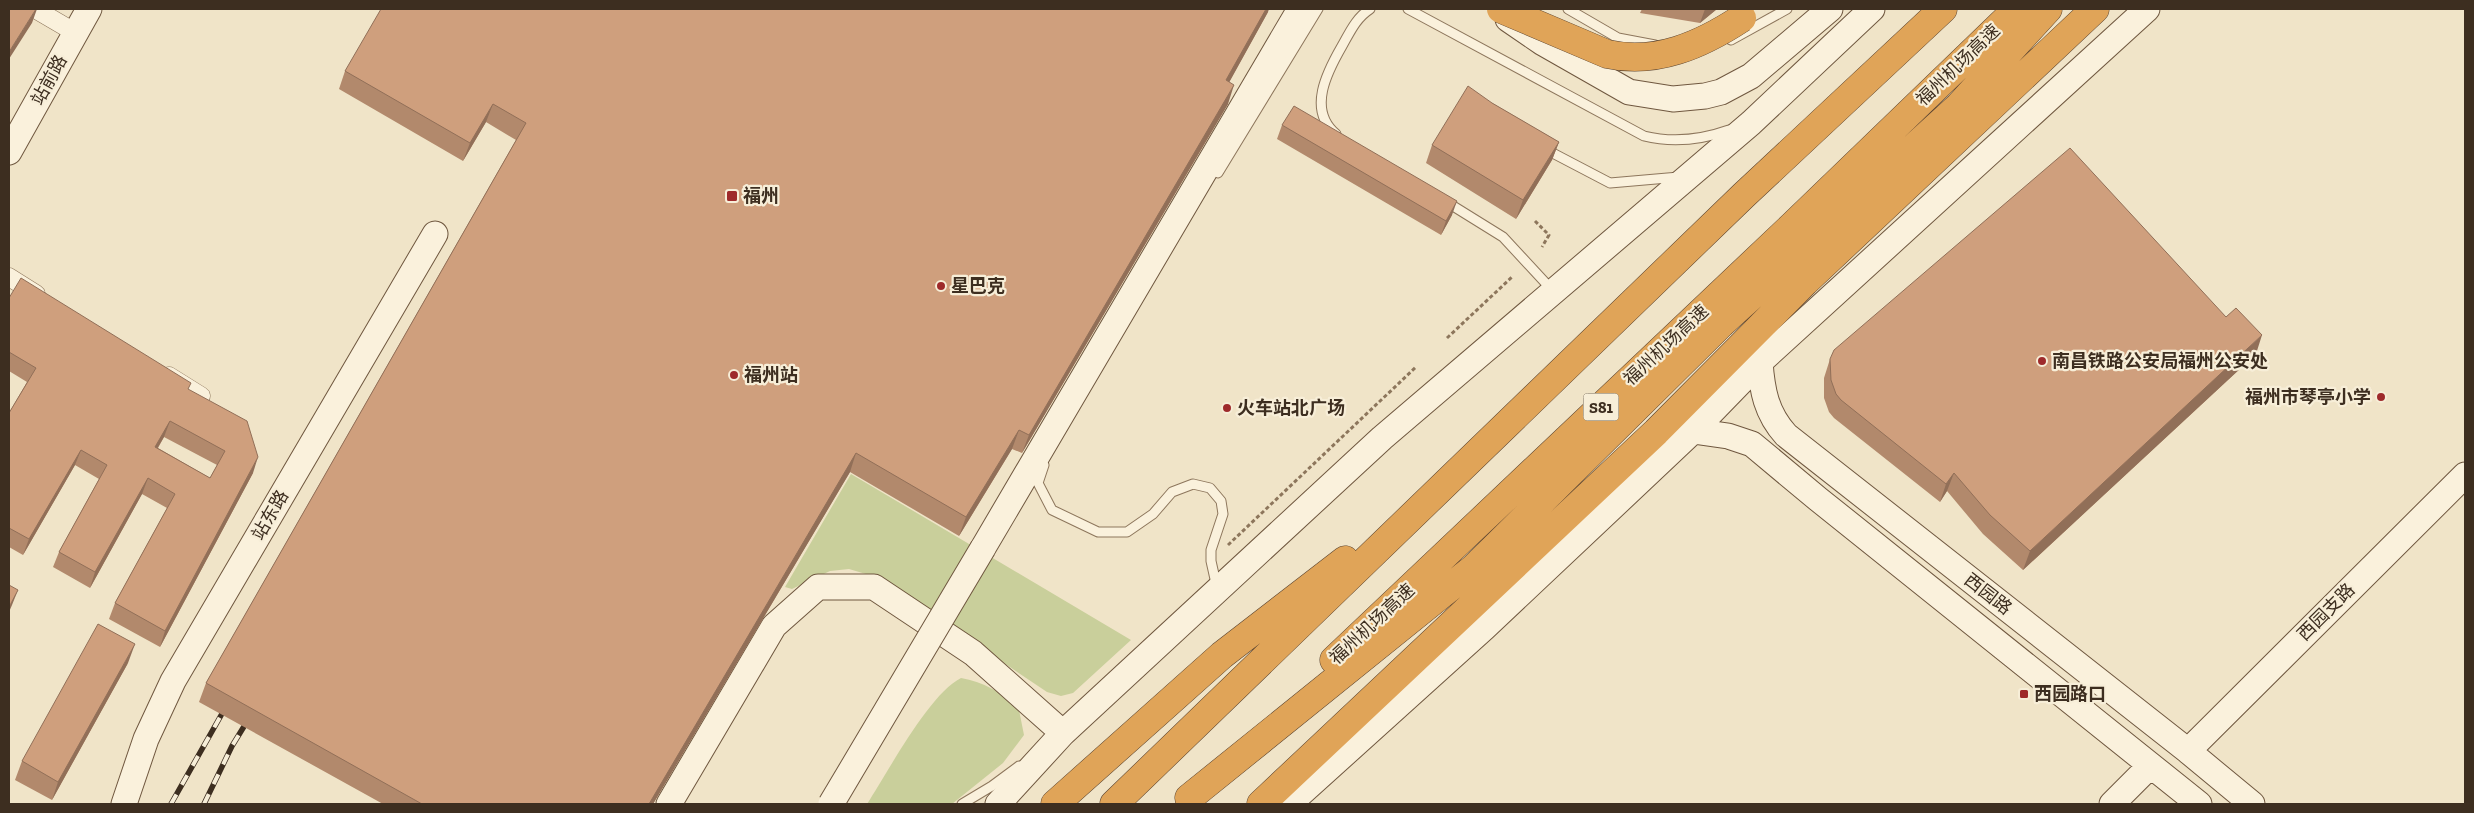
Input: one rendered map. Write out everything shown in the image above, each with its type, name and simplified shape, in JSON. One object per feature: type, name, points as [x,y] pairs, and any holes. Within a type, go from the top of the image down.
[{"type":"highway","points":[[1501,9],[1606,54],[1622,58],[1654,57],[1699,43],[1716,35],[1754,9]]},
{"type":"highway","points":[[1114,804],[1744,195],[1943,9]]},
{"type":"highway","name":"福州机场高速","points":[[1185,801],[1784,233],[2017,9]]},
{"type":"highway","points":[[1185,801],[1474,568],[1721,324],[1959,106],[2048,9]]},
{"type":"highway","points":[[1261,804],[1656,432],[1805,282],[2088,15]]},
{"type":"highway","points":[[1055,804],[1222,655],[1450,480]]},
{"type":"main road","name":"站前路","points":[[9,152],[89,9]]},
{"type":"main road","points":[[831,804],[1300,9]]},
{"type":"main road","points":[[1492,9],[1542,43],[1629,92],[1645,97],[1674,99],[1705,96],[1721,92],[1744,80],[1765,65],[1830,9]]},
{"type":"main road","points":[[998,804],[1063,733],[1382,438],[1751,123],[1872,9]]},
{"type":"main road","points":[[1289,804],[1484,628],[1693,431],[1760,362],[2146,9]]},
{"type":"main road","name":"站东路","points":[[124,804],[146,739],[173,681],[435,234]]},
{"type":"main road","name":"西园路","points":[[1760,362],[1766,404],[1772,418],[1786,435],[2188,751],[2252,804]]},
{"type":"main road","name":"西园路","points":[[1693,431],[1738,438],[1758,448],[1818,499],[2199,804]]},
{"type":"main road","name":"西园支路","points":[[2188,751],[2465,475]]},
{"type":"main road","points":[[669,804],[774,626],[818,587],[874,587],[974,654],[1063,733]]},
{"type":"main road","points":[[114,804],[138,733],[173,681]]},
{"type":"main road","points":[[1012,804],[1063,733]]},
{"type":"main road","points":[[2112,804],[2150,766]]},
{"type":"street","points":[[35,9],[76,33]]},
{"type":"street","points":[[9,278],[51,303]]},
{"type":"street","points":[[151,365],[201,396]]},
{"type":"lane","points":[[1215,178],[1318,9]]},
{"type":"lane","points":[[1344,140],[1325,123],[1321,100],[1323,87],[1327,72],[1356,22],[1370,9]]},
{"type":"lane","points":[[1408,9],[1644,136],[1680,141],[1722,133],[1751,123]]},
{"type":"lane","points":[[1568,9],[1618,38],[1657,45],[1728,42],[1787,9]]},
{"type":"lane","points":[[1536,144],[1610,183],[1689,176]]},
{"type":"lane","points":[[1440,198],[1503,237],[1554,292]]},
{"type":"lane","points":[[1147,288],[1049,449],[1038,483],[1052,510],[1098,532],[1126,532],[1153,514],[1172,492],[1193,484],[1210,488],[1221,501],[1223,514],[1211,550],[1211,561],[1217,590]]},
{"type":"lane","points":[[962,804],[992,786],[1063,733]]},
{"type":"path","points":[[1536,221],[1549,235],[1542,247]]},
{"type":"path","points":[[1447,338],[1512,277]]},
{"type":"path","points":[[1224,549],[1416,368]]},
{"type":"green space","points":[[851,474],[1131,640],[1073,693],[1061,696],[1047,692],[876,577],[849,569],[830,571],[792,589],[785,587]]},
{"type":"green space","points":[[961,678],[991,688],[1018,705],[1024,735],[1003,763],[952,804],[867,804],[923,716],[949,687]]},
{"type":"building","points":[[9,9],[36,9],[9,52]]},
{"type":"building","name":"福州站","points":[[381,9],[1266,9],[1226,80],[1234,85],[1029,435],[1019,430],[966,517],[856,453],[649,804],[422,804],[206,683],[526,123],[493,104],[470,143],[345,71]]},
{"type":"building","points":[[1468,86],[1492,103],[1559,142],[1523,200],[1432,145]]},
{"type":"building","points":[[1294,106],[1457,201],[1446,221],[1282,125]]},
{"type":"building","name":"南昌铁路公安局福州公安处","points":[[2070,148],[2226,317],[2236,308],[2262,335],[2030,551],[1990,515],[1954,473],[1946,484],[1841,400],[1836,394],[1831,380],[1830,359],[1834,350]]},
{"type":"building","points":[[21,278],[191,383],[188,389],[247,421],[258,457],[165,631],[115,603],[175,494],[148,478],[95,572],[59,552],[107,465],[81,450],[29,539],[9,528],[9,413],[36,368],[9,352],[9,298]],"holes":[[[170,421],[225,451],[210,478],[155,447]]]},
{"type":"building","points":[[9,585],[18,590],[9,607]]},
{"type":"building","points":[[98,624],[135,644],[58,782],[22,761]]},
{"type":"railway","points":[[171,804],[228,703]]},
{"type":"railway","points":[[204,804],[232,746],[251,715]]},
{"type":"place","name":"福州","points":[[732,196]]},
{"type":"place","name":"星巴克","points":[[941,286]]},
{"type":"place","name":"南昌铁路公安局福州公安处","points":[[2042,361]]},
{"type":"place","name":"福州站","points":[[734,375]]},
{"type":"place","name":"福州市琴亭小学","points":[[2381,397]]},
{"type":"place","name":"火车站北广场","points":[[1227,408]]},
{"type":"place","name":"西园路口","points":[[2024,694]]}]
